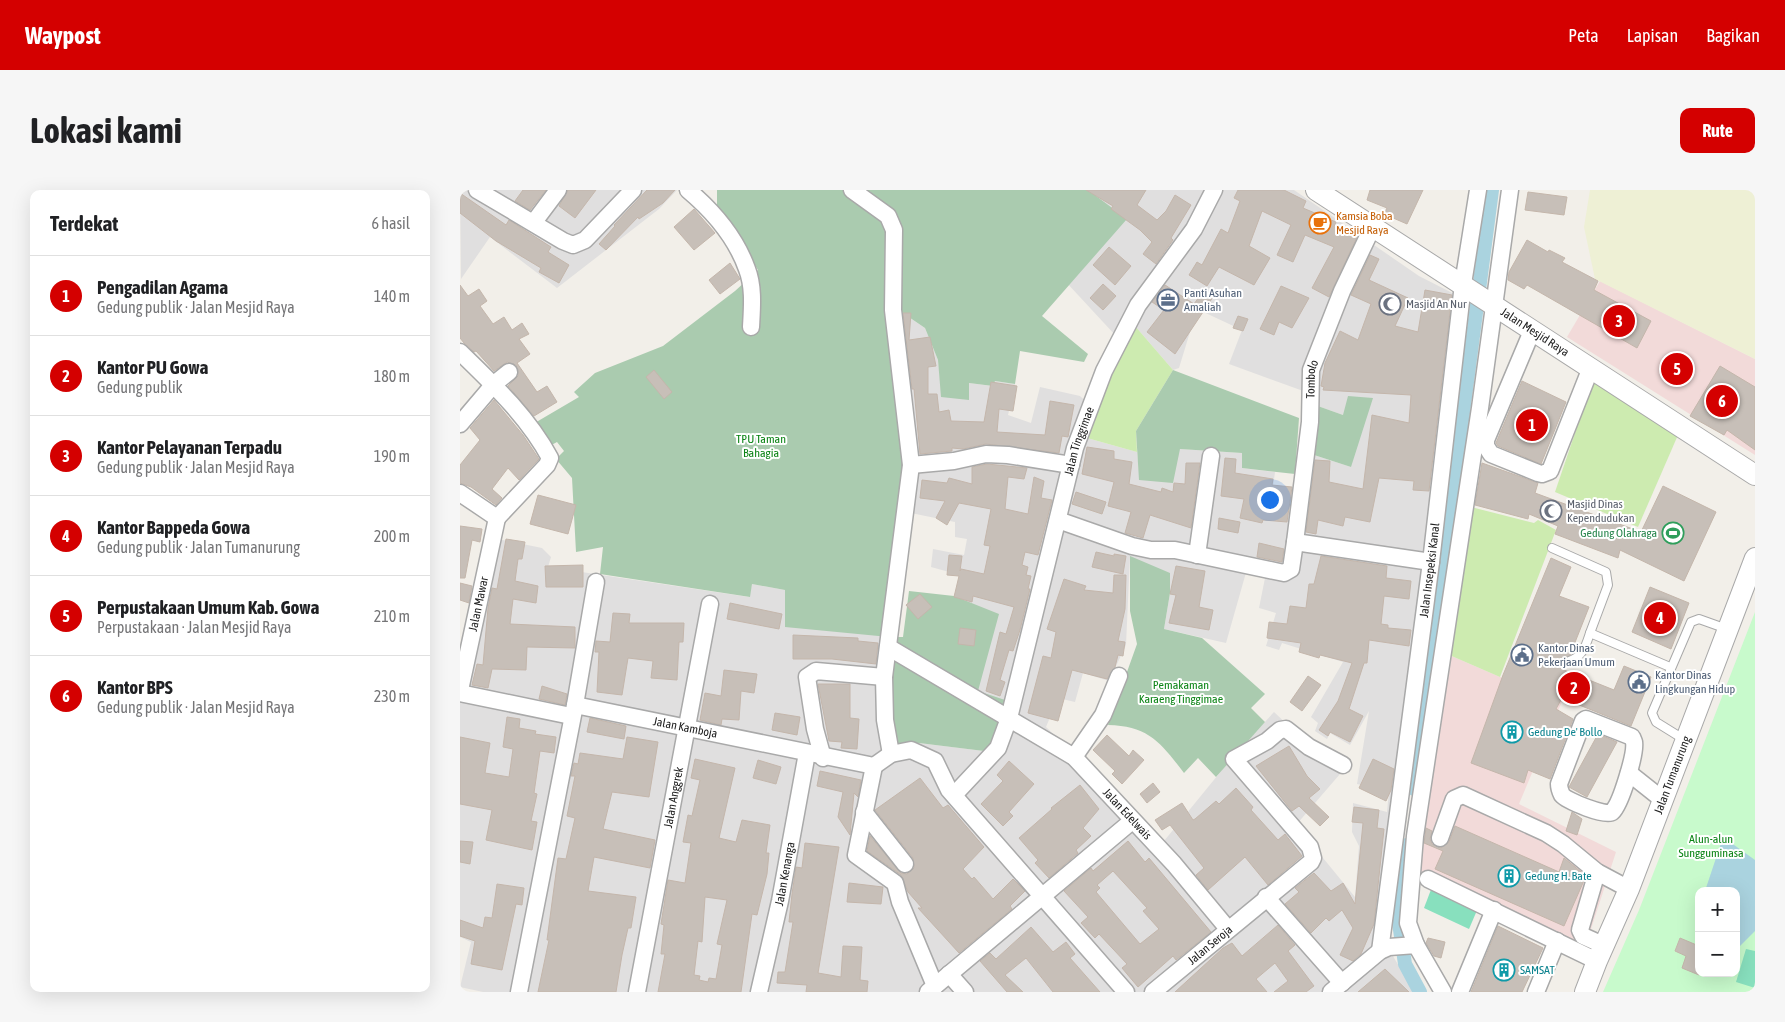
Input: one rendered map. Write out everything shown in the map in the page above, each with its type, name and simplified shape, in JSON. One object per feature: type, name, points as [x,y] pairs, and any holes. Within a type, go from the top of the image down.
[{"type":"street","points":[[477,190],[534,222],[563,241],[573,245],[579,244],[633,190]]},
{"type":"street","points":[[534,222],[558,190]]},
{"type":"street","points":[[688,190],[706,205],[722,226],[748,270],[752,295],[751,327]]},
{"type":"street","points":[[852,190],[888,216],[894,230],[893,310],[910,465],[884,677],[885,720],[891,754]]},
{"type":"street","name":"Jalan Tinggimae","points":[[954,795],[998,748],[1009,718],[1071,465],[1104,371],[1138,305],[1194,229],[1214,190]]},
{"type":"street","name":"Jalan Mesjid Raya","points":[[1316,190],[1372,228],[1493,304],[1590,370],[1755,475]]},
{"type":"street","name":"Jalan Insepeksi Kanal","points":[[1385,949],[1478,190]]},
{"type":"street","points":[[1443,992],[1412,945],[1408,923],[1415,836],[1510,190]]},
{"type":"street","name":"Tombolo","points":[[1197,554],[1287,573],[1291,569],[1310,422],[1311,370],[1342,290],[1372,228]]},
{"type":"street","points":[[1532,331],[1486,440],[1486,446],[1491,454],[1538,473],[1542,474],[1550,470],[1590,370]]},
{"type":"street","points":[[460,352],[494,384],[519,413],[550,458],[547,465],[497,518],[460,493]]},
{"type":"street","points":[[460,424],[494,384],[509,372]]},
{"type":"street","points":[[910,465],[954,461],[986,454],[1008,455],[1071,465]]},
{"type":"street","points":[[1058,520],[1132,546],[1151,550],[1176,550],[1197,554],[1212,456]]},
{"type":"street","name":"Jalan Mawar","points":[[460,692],[497,518]]},
{"type":"street","points":[[1295,542],[1431,562]]},
{"type":"street","name":"Jalan Tumanurung","points":[[1585,992],[1600,953],[1629,889],[1755,558]]},
{"type":"street","points":[[519,992],[596,582]]},
{"type":"street","name":"Jalan Anggrek","points":[[637,992],[710,604]]},
{"type":"street","name":"Jalan Edelwais","points":[[888,647],[1074,757],[1174,864],[1228,929]]},
{"type":"street","points":[[823,758],[815,729],[807,677],[816,671],[884,677]]},
{"type":"street","points":[[1074,757],[1103,715],[1119,676]]},
{"type":"street","name":"Jalan Kamboja","points":[[460,692],[685,729],[807,753],[823,758],[874,766]]},
{"type":"street","points":[[1586,719],[1632,737],[1635,749],[1629,773],[1614,810],[1607,814],[1564,797],[1560,791],[1559,784],[1586,719]]},
{"type":"street","name":"Jalan Seroja","points":[[1153,992],[1266,897],[1311,862],[1313,853],[1234,759],[1286,728],[1308,747],[1343,765]]},
{"type":"street","points":[[1126,992],[1043,896],[954,795],[935,761],[911,750],[891,754],[874,766],[856,855],[895,882],[900,902],[932,989],[948,974],[1043,896],[1132,821]]},
{"type":"street","name":"Jalan Kenanga","points":[[759,992],[780,901],[807,753]]},
{"type":"street","points":[[1629,773],[1663,800]]},
{"type":"street","points":[[1440,838],[1454,799],[1463,795],[1546,833],[1563,844],[1597,872],[1629,889]]},
{"type":"street","points":[[864,812],[905,864]]},
{"type":"street","points":[[1597,872],[1580,930],[1582,936],[1600,953]]},
{"type":"street","points":[[1428,879],[1557,941],[1600,953]]},
{"type":"street","points":[[1266,897],[1336,988],[1385,949],[1412,945]]},
{"type":"street","points":[[1460,992],[1494,910]]},
{"type":"street","points":[[1536,992],[1557,941]]},
{"type":"street","points":[[948,974],[965,992]]},
{"type":"lane","points":[[1552,548],[1606,572],[1608,577],[1608,585],[1584,651],[1575,660],[1569,661]]},
{"type":"lane","points":[[1685,740],[1656,722],[1652,716],[1670,668],[1691,622],[1699,619],[1728,629]]},
{"type":"lane","points":[[1590,633],[1670,668]]},
{"type":"shaded area","points":[[460,190],[677,190],[659,209],[557,288],[490,237],[461,279]]},
{"type":"shaded area","points":[[1088,190],[1294,190],[1419,276],[1468,301],[1387,910],[1390,951],[1414,992],[483,992],[460,987],[471,942],[460,937],[460,666],[488,537],[542,548],[551,557],[548,567],[749,597],[752,584],[785,590],[889,637],[887,751],[919,743],[984,751],[978,692],[954,596],[960,575],[931,567],[933,549],[964,555],[967,539],[955,537],[955,522],[901,511],[903,488],[897,309],[925,328],[938,360],[942,397],[969,383],[992,386],[995,381],[1015,384],[1008,415],[1031,423],[1040,387],[1080,396],[1096,411],[1087,438],[1137,452],[1140,480],[1180,449],[1242,453],[1242,468],[1275,472],[1273,487],[1299,496],[1311,454],[1351,467],[1343,415],[1315,405],[1306,392],[1229,364],[1242,330],[1197,309],[1179,368],[1173,370],[1135,326],[1116,336],[1066,282]],"holes":[[[1130,557],[1170,593],[1164,629],[1226,643],[1247,569],[1266,573],[1259,608],[1276,613],[1266,646],[1279,650],[1282,643],[1343,662],[1311,717],[1318,723],[1315,731],[1327,739],[1330,733],[1350,745],[1369,711],[1357,784],[1389,791],[1387,812],[1353,803],[1352,832],[1359,846],[1355,897],[1296,825],[1340,774],[1274,712],[1231,759],[1164,841],[1046,727],[1058,698],[1075,702],[1083,673],[1109,681],[1126,645]]]},
{"type":"shaded area","points":[[1600,281],[1755,359],[1755,455],[1567,337]]},
{"type":"shaded area","points":[[1447,654],[1500,677],[1563,699],[1519,804],[1616,852],[1580,963],[1483,905],[1418,872]]},
{"type":"green space","name":"TPU Taman Bahagia","points":[[717,190],[1088,190],[1127,219],[1042,316],[1088,354],[1084,362],[1020,351],[1015,384],[995,381],[993,386],[969,383],[969,400],[941,397],[938,360],[925,328],[897,309],[903,488],[889,637],[785,627],[785,590],[752,584],[750,597],[600,574],[603,547],[576,552],[572,478],[556,459],[564,451],[557,442],[546,448],[533,424],[579,397],[574,392],[595,373],[663,346],[735,291],[758,270],[717,207]]},
{"type":"green space","points":[[1590,190],[1755,190],[1755,359],[1595,279],[1584,227]]},
{"type":"green space","points":[[1135,326],[1173,370],[1136,431],[1137,452],[1087,438],[1107,378]]},
{"type":"green space","points":[[1173,370],[1299,418],[1295,474],[1242,468],[1242,453],[1180,449],[1173,483],[1139,480],[1136,431]]},
{"type":"green space","points":[[1593,380],[1678,435],[1638,527],[1555,492]]},
{"type":"green space","points":[[1348,396],[1373,398],[1351,467],[1311,454],[1315,405],[1343,415]]},
{"type":"green space","points":[[1471,507],[1534,523],[1538,520],[1556,530],[1500,677],[1447,654]]},
{"type":"green space","name":"Pemakaman Karaeng Tinggimae","points":[[1130,556],[1170,573],[1170,593],[1164,629],[1202,638],[1265,694],[1251,708],[1265,722],[1216,777],[1198,758],[1184,773],[1153,738],[1134,729],[1108,725],[1137,644],[1130,611]]},
{"type":"green space","points":[[909,591],[954,596],[999,614],[978,691],[1005,700],[1007,715],[1002,728],[984,751],[919,743],[887,752],[889,637],[903,637]]},
{"type":"green space","name":"Alun-alun Sungguminasa","points":[[1755,612],[1755,992],[1603,992],[1639,910]]},
{"type":"green space","points":[[1432,887],[1478,908],[1469,929],[1424,908]]},
{"type":"green space","points":[[1746,949],[1755,951],[1755,988],[1736,982],[1738,977],[1740,977],[1740,969]]},
{"type":"water","points":[[1723,837],[1755,860],[1755,931],[1740,946],[1740,887],[1706,887]]},
{"type":"building","points":[[523,190],[546,190],[530,210],[515,201]]},
{"type":"building","points":[[568,190],[596,190],[575,218],[559,206]]},
{"type":"building","points":[[647,190],[675,190],[663,203],[639,219],[638,217],[606,250],[599,244]]},
{"type":"building","points":[[1086,190],[1146,190],[1137,205],[1157,220],[1166,211],[1175,195],[1191,205],[1171,238],[1173,240],[1156,264],[1143,254],[1152,242],[1140,230],[1111,209],[1113,206]]},
{"type":"building","points":[[1238,190],[1284,190],[1306,201],[1303,208],[1336,222],[1334,227],[1357,237],[1329,297],[1312,288],[1334,247],[1305,235],[1293,262],[1277,255],[1291,225],[1262,211],[1249,246],[1270,258],[1254,285],[1219,267],[1207,286],[1189,275],[1197,262],[1202,265],[1221,229],[1228,233],[1240,201],[1234,198]]},
{"type":"building","points":[[1370,190],[1423,190],[1407,224],[1384,214],[1387,208],[1367,200]]},
{"type":"building","points":[[1528,192],[1567,197],[1564,215],[1525,210]]},
{"type":"building","points":[[460,193],[506,225],[509,220],[551,247],[548,252],[569,265],[559,283],[539,272],[541,268],[496,241],[460,213]]},
{"type":"building","points":[[694,209],[715,233],[694,250],[674,227]]},
{"type":"building","points":[[1527,240],[1548,252],[1549,250],[1565,258],[1562,262],[1598,281],[1594,290],[1651,321],[1637,348],[1527,285],[1524,289],[1508,280],[1509,272]]},
{"type":"building","points":[[1109,247],[1131,266],[1115,285],[1093,265]]},
{"type":"building","points":[[1370,255],[1379,259],[1369,280],[1408,298],[1395,326],[1418,332],[1425,290],[1452,295],[1429,491],[1413,490],[1414,481],[1379,478],[1370,522],[1345,517],[1343,526],[1318,520],[1316,534],[1306,532],[1315,460],[1330,461],[1329,482],[1363,489],[1372,415],[1409,423],[1411,395],[1323,390],[1324,387],[1321,386],[1325,363],[1340,331],[1358,340],[1371,304],[1351,295]]},
{"type":"building","points":[[730,263],[740,279],[720,294],[709,280]]},
{"type":"building","points":[[1103,284],[1116,296],[1103,310],[1090,298]]},
{"type":"building","points":[[460,285],[468,296],[479,289],[487,301],[480,306],[493,324],[504,317],[512,330],[522,323],[529,334],[519,339],[530,354],[517,363],[537,392],[547,386],[557,402],[534,416],[508,386],[518,376],[516,365],[507,362],[494,371],[476,351],[474,352],[464,343],[460,338]]},
{"type":"building","points":[[1165,285],[1194,304],[1204,290],[1213,297],[1175,354],[1147,332],[1164,310],[1152,302]]},
{"type":"building","points":[[1281,286],[1309,298],[1292,328],[1279,322],[1274,335],[1260,329]]},
{"type":"building","points":[[903,313],[911,313],[909,340],[930,337],[936,366],[928,367],[928,394],[937,394],[939,412],[949,410],[951,421],[984,422],[991,382],[1017,386],[1013,411],[999,409],[997,432],[1045,435],[1050,401],[1074,405],[1068,437],[1062,436],[1059,453],[986,444],[963,449],[952,448],[952,451],[920,454],[914,389],[912,389]]},
{"type":"building","points":[[1238,316],[1248,319],[1243,331],[1233,328]]},
{"type":"building","points":[[1720,366],[1755,387],[1755,450],[1727,430],[1724,435],[1690,416]]},
{"type":"building","points":[[654,370],[672,392],[664,399],[646,377]]},
{"type":"building","points":[[1522,381],[1566,402],[1541,464],[1498,446],[1496,443]]},
{"type":"building","points":[[494,400],[523,435],[539,459],[519,480],[508,468],[492,489],[502,498],[496,505],[471,487],[460,483],[460,465],[480,440],[470,428]]},
{"type":"building","points":[[1087,447],[1114,451],[1114,459],[1132,462],[1129,484],[1161,492],[1162,488],[1173,492],[1174,483],[1185,484],[1186,463],[1200,463],[1191,528],[1150,515],[1143,538],[1125,533],[1131,512],[1108,506],[1114,482],[1082,474]]},
{"type":"building","points":[[1225,458],[1236,459],[1235,473],[1273,479],[1272,485],[1292,487],[1287,522],[1263,520],[1262,523],[1240,518],[1244,499],[1221,496]]},
{"type":"building","points":[[1482,463],[1538,483],[1535,493],[1641,532],[1663,486],[1716,512],[1684,581],[1620,550],[1618,558],[1555,534],[1558,526],[1529,514],[1528,519],[1475,505]]},
{"type":"building","points":[[987,464],[1027,468],[1024,479],[1008,477],[1005,509],[1028,514],[1034,477],[1044,481],[1041,498],[1052,500],[1038,555],[1025,552],[1022,565],[1028,567],[1026,575],[1031,576],[1028,589],[1030,589],[1020,630],[1013,651],[1009,650],[1000,680],[1005,682],[1000,696],[986,691],[1000,632],[1006,634],[1014,607],[973,596],[972,602],[954,597],[959,576],[947,575],[949,555],[962,556],[960,571],[961,569],[984,574],[990,546],[984,545],[991,509],[959,503],[947,525],[936,518],[945,501],[920,498],[922,480],[947,483],[949,478],[972,484],[972,467]]},
{"type":"building","points":[[1076,492],[1106,502],[1102,514],[1072,504]]},
{"type":"building","points":[[538,495],[576,505],[568,534],[530,524]]},
{"type":"building","points":[[1219,518],[1240,522],[1238,533],[1218,529]]},
{"type":"building","points":[[460,526],[482,529],[480,542],[472,540],[465,578],[460,578]]},
{"type":"building","points":[[506,539],[525,542],[522,559],[518,559],[515,581],[538,586],[536,603],[513,599],[510,624],[575,627],[575,648],[527,647],[526,670],[492,669],[488,688],[472,685],[477,664],[483,665],[488,608],[492,588],[497,589]]},
{"type":"building","points":[[1259,543],[1284,549],[1282,562],[1257,557]]},
{"type":"building","points":[[1096,552],[1114,556],[1114,554],[1126,556],[1123,574],[1092,567]]},
{"type":"building","points":[[1321,556],[1387,566],[1386,578],[1411,581],[1409,599],[1384,596],[1381,624],[1388,625],[1388,628],[1411,630],[1409,646],[1369,640],[1367,663],[1364,663],[1349,709],[1363,716],[1350,742],[1330,732],[1328,736],[1319,730],[1338,701],[1352,663],[1320,655],[1319,658],[1299,652],[1301,643],[1267,638],[1269,622],[1287,624],[1290,606],[1306,608],[1309,584],[1314,584]]},
{"type":"building","points":[[1551,558],[1571,567],[1559,596],[1589,607],[1570,655],[1564,660],[1566,665],[1564,670],[1614,690],[1624,666],[1651,677],[1631,726],[1562,698],[1556,709],[1573,719],[1550,779],[1528,770],[1524,783],[1471,763],[1503,675]]},
{"type":"building","points":[[583,565],[583,587],[546,587],[545,566]]},
{"type":"building","points":[[1176,566],[1205,571],[1199,607],[1213,610],[1209,630],[1169,623],[1176,595],[1170,594]]},
{"type":"building","points":[[1114,575],[1126,575],[1125,609],[1118,641],[1125,642],[1123,656],[1118,655],[1115,667],[1107,679],[1072,670],[1058,721],[1028,713],[1043,656],[1051,658],[1056,632],[1047,629],[1064,579],[1086,586],[1084,590],[1113,593]]},
{"type":"building","points":[[460,583],[472,586],[469,603],[460,600]]},
{"type":"building","points":[[1650,587],[1689,603],[1671,649],[1632,632]]},
{"type":"building","points":[[920,594],[932,607],[918,619],[906,605]]},
{"type":"building","points":[[730,603],[782,614],[779,629],[727,619]]},
{"type":"building","points":[[613,613],[630,614],[629,623],[684,623],[683,642],[679,642],[677,680],[651,678],[653,661],[628,658],[622,695],[597,692],[599,652],[595,652],[596,641],[610,642]]},
{"type":"building","points":[[960,628],[976,630],[974,646],[958,644]]},
{"type":"building","points":[[793,635],[858,638],[858,641],[878,643],[876,664],[832,659],[793,659]]},
{"type":"building","points":[[724,670],[757,674],[754,693],[741,691],[739,720],[722,719],[721,725],[700,720],[705,693],[721,696]]},
{"type":"building","points":[[1308,676],[1321,685],[1302,711],[1290,702]]},
{"type":"building","points":[[818,684],[850,684],[850,718],[859,719],[857,749],[841,748],[842,742],[829,741]]},
{"type":"building","points":[[542,686],[567,694],[565,705],[539,699]]},
{"type":"building","points":[[775,713],[800,717],[797,735],[772,730]]},
{"type":"building","points":[[507,717],[520,719],[519,728],[536,731],[535,734],[556,737],[554,753],[540,751],[534,793],[537,794],[531,821],[537,822],[532,850],[486,840],[492,810],[460,804],[460,737],[490,743],[485,773],[509,777],[513,749],[503,747]]},
{"type":"building","points":[[590,718],[626,726],[624,739],[587,732]]},
{"type":"building","points":[[1598,734],[1617,742],[1587,797],[1569,787]]},
{"type":"building","points":[[1107,735],[1129,756],[1133,750],[1144,760],[1122,784],[1112,774],[1115,771],[1093,750]]},
{"type":"building","points":[[627,737],[658,742],[649,797],[612,792],[603,829],[655,840],[650,868],[594,857],[588,891],[636,897],[631,928],[628,928],[622,955],[616,992],[538,992],[549,940],[547,940],[558,858],[566,859],[575,818],[567,816],[575,776],[571,776],[574,763],[578,764],[580,753],[623,759]]},
{"type":"building","points":[[1289,746],[1307,776],[1320,789],[1309,798],[1329,817],[1320,826],[1299,806],[1292,811],[1256,766]]},
{"type":"building","points":[[695,759],[735,768],[719,838],[736,842],[742,820],[770,825],[766,853],[769,853],[767,874],[757,915],[752,914],[741,992],[658,992],[665,954],[661,954],[664,925],[661,924],[668,880],[685,883],[691,843],[683,842],[688,815],[692,816],[700,780],[691,778]],"holes":[[[705,897],[727,900],[717,944],[722,945],[716,979],[709,978],[708,982],[699,980],[700,976],[694,975],[698,941],[702,942]]]},
{"type":"building","points":[[1373,759],[1394,769],[1391,790],[1386,801],[1359,788]]},
{"type":"building","points":[[758,760],[781,767],[776,784],[753,778]]},
{"type":"building","points":[[1009,761],[1034,784],[1009,812],[1013,816],[1003,826],[981,804],[1003,781],[997,775]]},
{"type":"building","points":[[820,771],[861,780],[858,797],[854,793],[850,835],[838,817],[843,792],[817,786]]},
{"type":"building","points":[[920,778],[943,808],[948,805],[984,847],[963,869],[972,879],[974,877],[993,899],[1013,879],[1025,891],[1010,906],[1012,909],[959,953],[918,908],[922,908],[908,892],[901,875],[867,851],[870,836],[901,873],[907,874],[914,868],[913,858],[875,810]]},
{"type":"building","points":[[1153,783],[1160,792],[1147,803],[1140,794]]},
{"type":"building","points":[[1080,785],[1099,809],[1083,828],[1091,836],[1076,850],[1078,853],[1049,878],[1035,863],[1038,860],[1019,838],[1051,808]]},
{"type":"building","points":[[1236,788],[1253,807],[1251,810],[1278,840],[1285,834],[1302,856],[1268,885],[1245,857],[1208,890],[1196,875],[1204,868],[1170,825],[1162,830],[1155,820],[1182,803],[1193,820],[1216,801],[1219,804]]},
{"type":"building","points":[[1354,807],[1379,810],[1377,828],[1384,829],[1374,924],[1361,954],[1353,961],[1340,955],[1353,928],[1342,910],[1329,921],[1326,918],[1311,933],[1285,904],[1299,892],[1295,888],[1314,873],[1331,891],[1343,883],[1355,904],[1363,823],[1352,822]]},
{"type":"building","points":[[1572,812],[1582,819],[1577,835],[1566,831]]},
{"type":"building","name":"Gedung H. Bate","points":[[1455,826],[1559,872],[1564,858],[1586,876],[1564,926],[1435,869],[1443,851],[1424,843],[1426,828],[1432,831],[1430,839],[1432,844],[1441,848],[1449,842]]},
{"type":"building","points":[[460,841],[473,842],[470,864],[460,862]]},
{"type":"building","points":[[1128,841],[1145,862],[1149,858],[1211,932],[1176,960],[1173,956],[1138,987],[1122,968],[1127,964],[1099,934],[1095,938],[1081,923],[1088,917],[1064,891],[1091,868],[1093,871]],"holes":[[[1113,871],[1147,908],[1143,911],[1159,929],[1140,944],[1096,892],[1100,888],[1097,885]]]},
{"type":"building","points":[[805,843],[839,847],[818,973],[841,977],[843,946],[862,947],[860,980],[868,981],[867,992],[806,992],[807,985],[777,983],[778,972],[785,972],[793,922],[789,922],[796,867],[802,868]]},
{"type":"building","points":[[849,883],[883,887],[881,904],[847,902]]},
{"type":"building","points":[[497,884],[524,888],[522,905],[516,904],[502,970],[471,964],[475,941],[460,936],[460,920],[483,928],[485,917],[492,918]]},
{"type":"building","points":[[1278,925],[1295,945],[1288,951],[1314,986],[1306,992],[1274,992],[1288,981],[1275,963],[1256,979],[1267,992],[1175,992],[1223,948],[1232,943],[1242,956]]},
{"type":"building","name":"SAMSAT","points":[[1498,926],[1543,948],[1522,992],[1471,992]]},
{"type":"building","points":[[1031,927],[1053,952],[1066,942],[1075,954],[1070,958],[1100,992],[1053,992],[1026,958],[1005,975],[1023,992],[1007,992],[980,961],[990,953],[996,959]]},
{"type":"building","points":[[1428,938],[1445,942],[1441,958],[1434,956],[1426,943]]},
{"type":"building","points":[[1680,938],[1695,944],[1695,973],[1682,968],[1686,956],[1675,951]]},
{"type":"building","points":[[1385,969],[1409,992],[1358,992]]},
{"type":"waterway","points":[[1414,789],[1492,190]]},
{"type":"waterway","points":[[1407,845],[1398,916],[1405,964],[1420,992]]},
{"type":"place","name":"Kamsia Boba Mesjid Raya","points":[[1320,223]]},
{"type":"place","name":"Panti Asuhan Amaliah","points":[[1168,300]]},
{"type":"place","name":"Masjid An Nur","points":[[1390,304]]},
{"type":"place","name":"Kantor Pelayanan Terpadu","points":[[1619,321]]},
{"type":"place","name":"Perpustakaan Umum Kab. Gowa","points":[[1677,369]]},
{"type":"place","name":"Kantor BPS","points":[[1722,401]]},
{"type":"place","name":"Pengadilan Agama","points":[[1532,425]]},
{"type":"place","name":"Masjid Dinas Kependudukan","points":[[1551,511]]},
{"type":"place","name":"Gedung Olahraga","points":[[1673,533]]},
{"type":"place","name":"Kantor Bappeda Gowa","points":[[1660,618]]},
{"type":"place","name":"Kantor Dinas Pekerjaan Umum","points":[[1522,655]]},
{"type":"place","name":"Kantor Dinas Lingkungan Hidup","points":[[1639,682]]},
{"type":"place","name":"Kantor PU Gowa","points":[[1574,688]]},
{"type":"place","name":"Gedung De' Bollo","points":[[1512,732]]},
{"type":"place","name":"Gedung H. Bate","points":[[1509,876]]},
{"type":"place","name":"SAMSAT","points":[[1504,970]]}]
